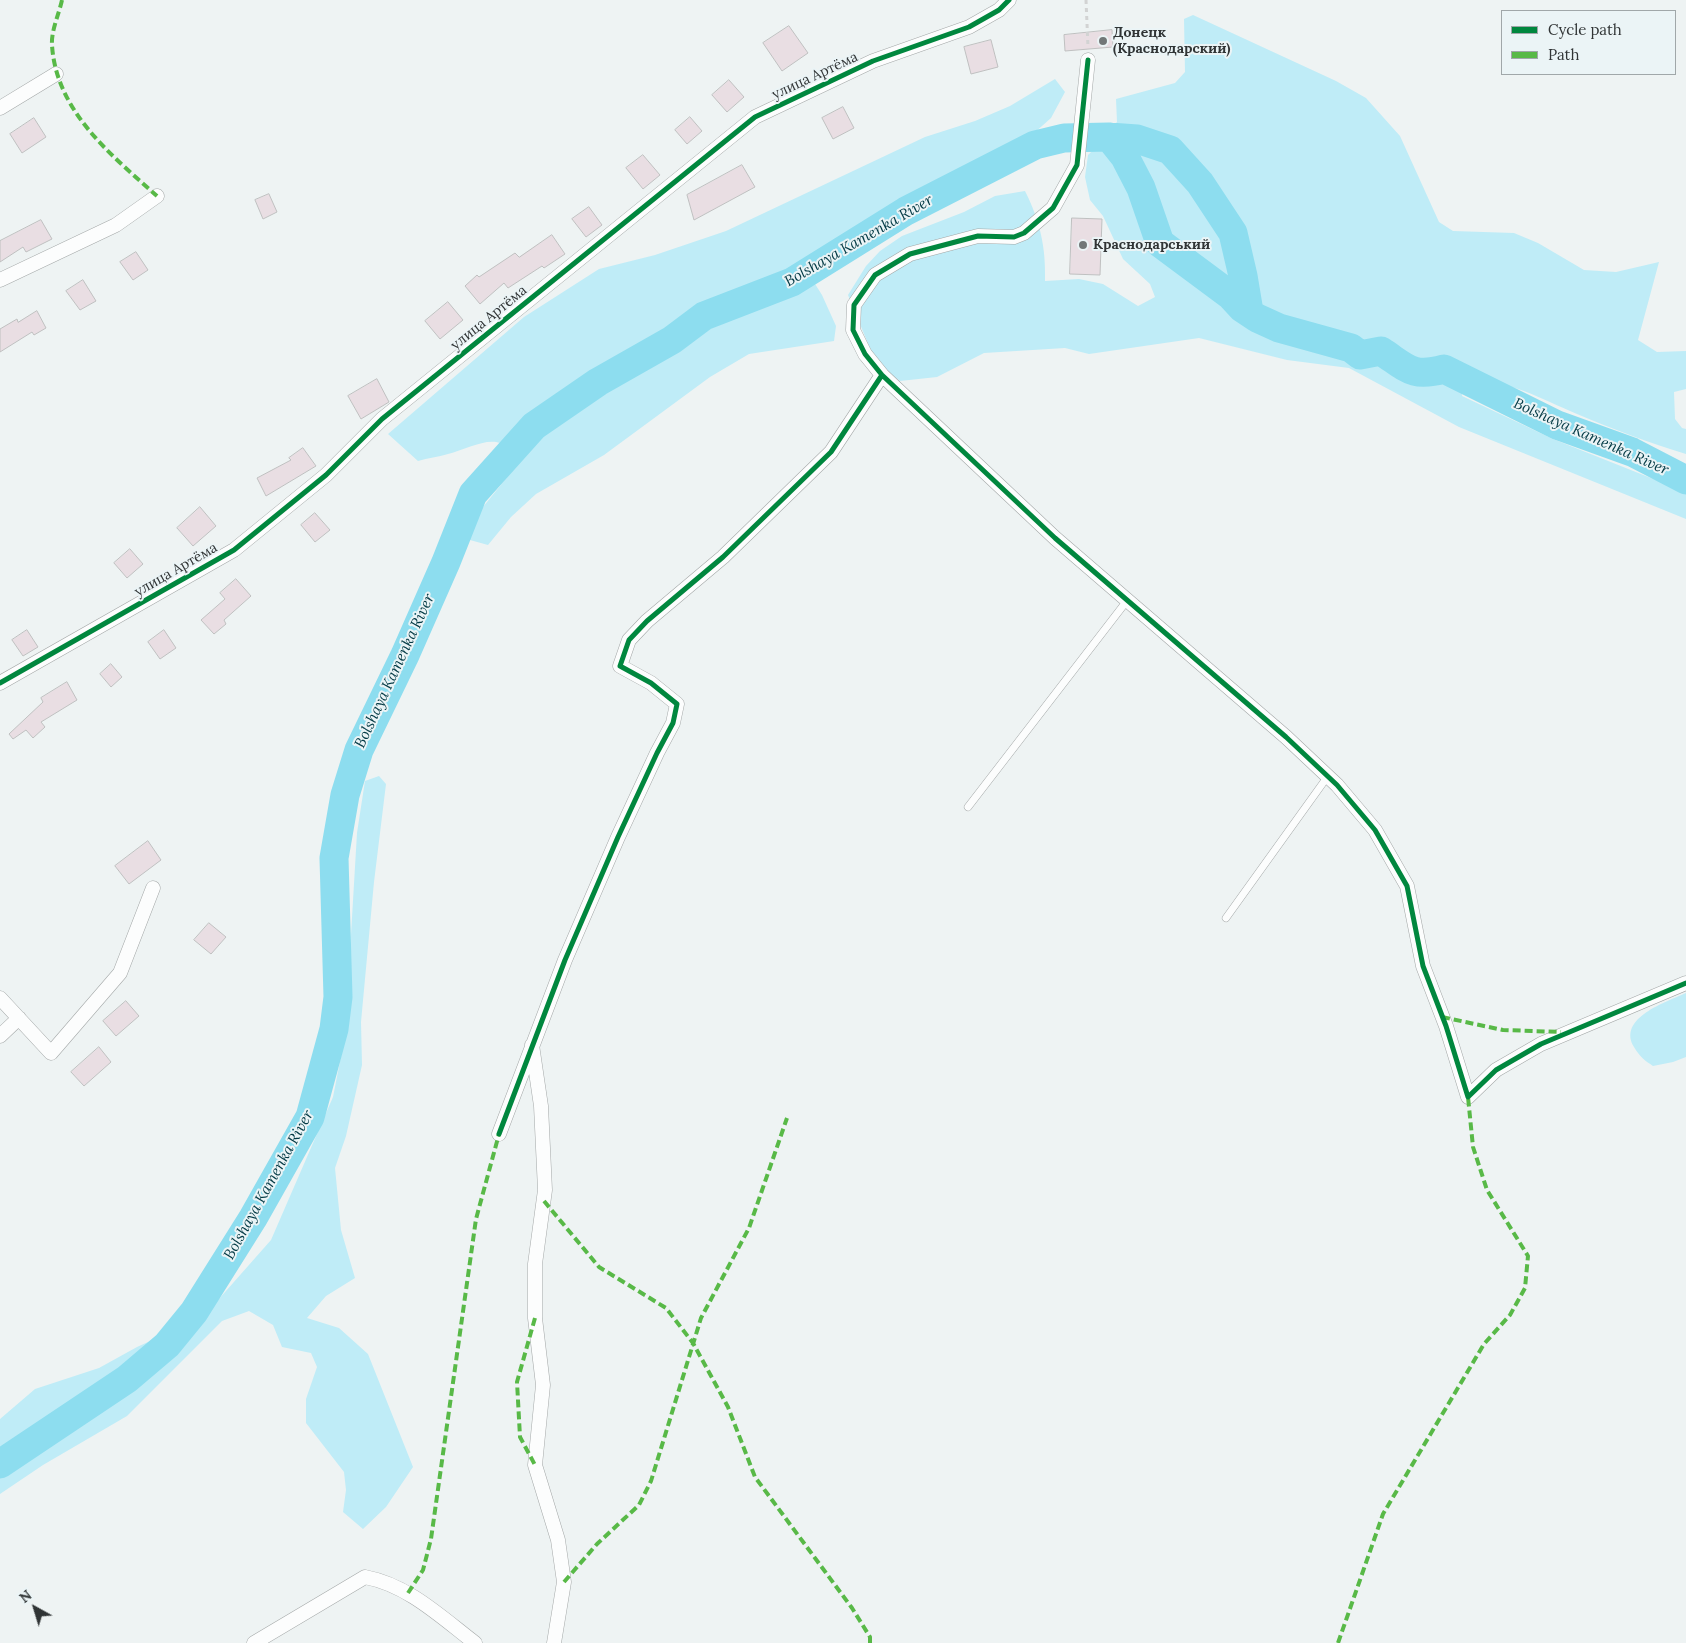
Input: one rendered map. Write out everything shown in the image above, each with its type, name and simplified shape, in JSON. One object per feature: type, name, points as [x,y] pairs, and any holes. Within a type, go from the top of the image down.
[{"type":"street","name":"улица Артёма","points":[[0,683],[234,550],[326,475],[382,419],[755,117],[874,62],[969,27],[999,10],[1009,0]]},
{"type":"street","points":[[1088,60],[1087,86],[1077,165],[1053,208],[1024,233],[1014,237],[978,236],[910,254],[875,274],[854,305],[853,330],[865,354],[882,375],[1055,538],[1126,602],[1286,737],[1328,776],[1375,830],[1407,886],[1423,966],[1446,1026],[1468,1097],[1496,1070],[1542,1044],[1686,983]]},
{"type":"street","points":[[0,108],[56,74]]},
{"type":"street","points":[[0,280],[116,225],[156,196]]},
{"type":"street","points":[[499,1134],[565,960],[656,753],[673,723],[677,704],[651,683],[620,666],[629,640],[647,621],[723,557],[831,452],[882,375]]},
{"type":"street","points":[[0,998],[51,1053],[120,973],[153,888]]},
{"type":"street","points":[[0,1036],[19,1018]]},
{"type":"street","points":[[532,1044],[541,1106],[545,1190],[535,1264],[535,1318],[543,1385],[535,1465],[558,1540],[564,1582],[554,1643]]},
{"type":"street","points":[[254,1643],[365,1577],[383,1580],[408,1593],[475,1643]]},
{"type":"lane","points":[[968,807],[1126,602]]},
{"type":"lane","points":[[1226,918],[1328,776]]},
{"type":"path","points":[[1086,0],[1088,60]]},
{"type":"shaded area","points":[[1193,15],[1336,81],[1366,98],[1400,136],[1439,222],[1453,231],[1514,233],[1538,243],[1584,270],[1616,272],[1659,262],[1638,340],[1657,352],[1686,351],[1686,389],[1674,392],[1675,419],[1682,428],[1686,429],[1686,454],[1617,430],[1509,386],[1480,381],[1464,381],[1462,396],[1553,439],[1686,492],[1686,519],[1459,427],[1349,368],[1287,360],[1199,338],[1089,354],[1065,348],[984,353],[937,377],[900,381],[876,363],[848,295],[866,266],[880,251],[902,236],[964,212],[995,196],[1025,191],[1035,213],[1041,234],[1045,281],[1079,279],[1103,284],[1138,306],[1155,297],[1150,284],[1123,259],[1103,216],[1090,200],[1085,177],[1088,155],[1117,122],[1116,99],[1175,83],[1185,72],[1184,19]],"holes":[[[1109,137],[1137,139],[1169,150],[1200,183],[1233,233],[1243,276],[1248,311],[1160,243],[1141,188],[1125,157]]]},
{"type":"shaded area","points":[[1055,79],[1065,92],[1051,118],[1024,142],[927,185],[895,203],[866,230],[805,268],[822,295],[836,326],[834,341],[749,354],[710,377],[604,455],[536,494],[511,517],[488,545],[470,540],[470,523],[517,465],[512,453],[505,445],[497,442],[488,442],[418,461],[388,434],[524,317],[599,269],[655,255],[726,231],[925,137],[975,121],[1010,106]]},
{"type":"shaded area","points":[[1133,149],[1152,151],[1178,165],[1222,229],[1235,274],[1234,289],[1199,266],[1165,232],[1136,168]]},
{"type":"shaded area","points":[[379,776],[386,784],[374,882],[361,1022],[362,1065],[346,1136],[335,1168],[341,1230],[355,1278],[326,1296],[307,1318],[339,1328],[368,1354],[413,1467],[386,1507],[363,1529],[343,1512],[346,1490],[344,1472],[306,1423],[306,1399],[317,1367],[311,1353],[282,1347],[273,1325],[249,1311],[222,1321],[127,1416],[43,1465],[0,1494],[0,1419],[35,1389],[99,1368],[137,1347],[203,1317],[271,1240],[333,1097],[345,1036],[357,833],[365,781]]},
{"type":"shaded area","points":[[1686,993],[1686,1057],[1653,1066],[1642,1058],[1634,1047],[1631,1037],[1632,1028],[1646,1012]]},
{"type":"building","points":[[789,26],[808,53],[782,71],[763,43]]},
{"type":"building","points":[[1112,30],[1113,47],[1065,51],[1064,35]]},
{"type":"building","points":[[991,40],[998,67],[971,74],[964,47]]},
{"type":"building","points":[[729,80],[744,97],[727,112],[712,95]]},
{"type":"building","points":[[843,107],[854,128],[833,139],[822,118]]},
{"type":"building","points":[[690,117],[702,131],[687,144],[675,130]]},
{"type":"building","points":[[34,118],[46,137],[22,153],[10,134]]},
{"type":"building","points":[[643,155],[660,175],[643,189],[626,168]]},
{"type":"building","points":[[742,165],[755,187],[694,220],[687,195]]},
{"type":"building","points":[[269,194],[277,212],[263,219],[255,200]]},
{"type":"building","points":[[589,207],[602,225],[586,237],[572,219]]},
{"type":"building","points":[[1072,218],[1102,219],[1100,275],[1070,274]]},
{"type":"building","points":[[41,220],[52,239],[26,252],[23,247],[0,262],[0,241]]},
{"type":"building","points":[[552,235],[565,254],[544,268],[542,266],[508,288],[504,283],[480,304],[465,286],[477,275],[479,277],[515,253],[519,257]]},
{"type":"building","points":[[136,252],[148,270],[133,280],[120,262]]},
{"type":"building","points":[[83,280],[96,301],[80,310],[66,291]]},
{"type":"building","points":[[448,302],[463,320],[440,339],[425,321]]},
{"type":"building","points":[[37,311],[46,328],[34,335],[32,332],[0,352],[0,329],[17,319],[18,322]]},
{"type":"building","points":[[377,379],[389,402],[361,419],[348,396]]},
{"type":"building","points":[[303,448],[316,466],[266,496],[257,478],[291,460],[289,458]]},
{"type":"building","points":[[200,507],[216,526],[193,546],[177,528]]},
{"type":"building","points":[[315,513],[330,530],[315,542],[301,525]]},
{"type":"building","points":[[130,549],[143,564],[127,578],[114,563]]},
{"type":"building","points":[[236,579],[251,596],[224,620],[226,624],[214,634],[201,620],[225,599],[220,593]]},
{"type":"building","points":[[27,630],[38,647],[23,656],[12,640]]},
{"type":"building","points":[[164,630],[176,648],[160,659],[148,642]]},
{"type":"building","points":[[111,664],[122,677],[111,687],[100,674]]},
{"type":"building","points":[[67,682],[77,700],[41,722],[45,727],[33,738],[26,730],[13,739],[9,734],[43,702],[41,698]]},
{"type":"building","points":[[148,841],[161,860],[129,884],[115,866]]},
{"type":"building","points":[[209,923],[226,937],[211,954],[194,940]]},
{"type":"building","points":[[126,1001],[139,1016],[116,1036],[103,1021]]},
{"type":"building","points":[[99,1047],[111,1062],[84,1086],[71,1072]]},
{"type":"waterway","name":"Bolshaya Kamenka River","points":[[1109,137],[1125,157],[1141,188],[1160,243],[1230,295],[1242,308],[1257,318],[1279,328],[1351,348],[1360,355],[1381,351],[1404,367],[1417,372],[1433,372],[1444,369],[1557,425],[1632,452],[1686,480]]},
{"type":"waterway","name":"Bolshaya Kamenka River","points":[[0,1464],[127,1379],[167,1345],[194,1312],[253,1218],[310,1117],[334,1029],[338,997],[334,858],[345,795],[359,750],[405,655],[446,562],[473,494],[534,426],[598,382],[672,340],[704,316],[792,282],[906,211],[1035,145],[1064,138],[1109,137],[1137,139],[1170,150],[1200,183],[1233,233],[1249,312]]},
{"type":"marked path","points":[[62,0],[54,28],[52,45],[56,69],[64,91],[75,111],[89,130],[105,148],[157,196]]},
{"type":"marked path","points":[[1442,1017],[1503,1030],[1561,1032]]},
{"type":"marked path","points":[[1338,1643],[1383,1514],[1484,1344],[1510,1315],[1525,1288],[1528,1256],[1487,1190],[1473,1147],[1468,1097]]},
{"type":"marked path","points":[[564,1582],[597,1544],[639,1505],[651,1481],[701,1318],[749,1228],[787,1118]]},
{"type":"marked path","points":[[408,1593],[423,1570],[431,1539],[476,1219],[499,1134]]},
{"type":"marked path","points":[[544,1201],[599,1267],[666,1308],[693,1343],[728,1407],[755,1477],[852,1608],[870,1637],[870,1643]]},
{"type":"marked path","points":[[535,1318],[517,1382],[520,1437],[535,1465]]},
{"type":"cycle path","points":[[0,683],[234,550],[326,475],[382,419],[755,117],[873,61],[969,27],[999,10],[1009,0]]},
{"type":"cycle path","points":[[499,1134],[565,960],[618,837],[673,723],[677,704],[651,683],[620,666],[629,640],[647,621],[723,557],[831,452],[882,375],[865,354],[853,330],[854,305],[875,275],[910,254],[978,236],[1014,237],[1024,233],[1053,208],[1077,165],[1088,60]]},
{"type":"cycle path","points":[[882,375],[1055,538],[1286,737],[1337,785],[1375,830],[1407,886],[1423,966],[1446,1026],[1468,1097],[1496,1070],[1541,1044],[1686,983]]},
{"type":"place","name":"Донецк (Краснодарский)","points":[[1103,41]]},
{"type":"place","name":"Краснодарський","points":[[1083,245]]}]
